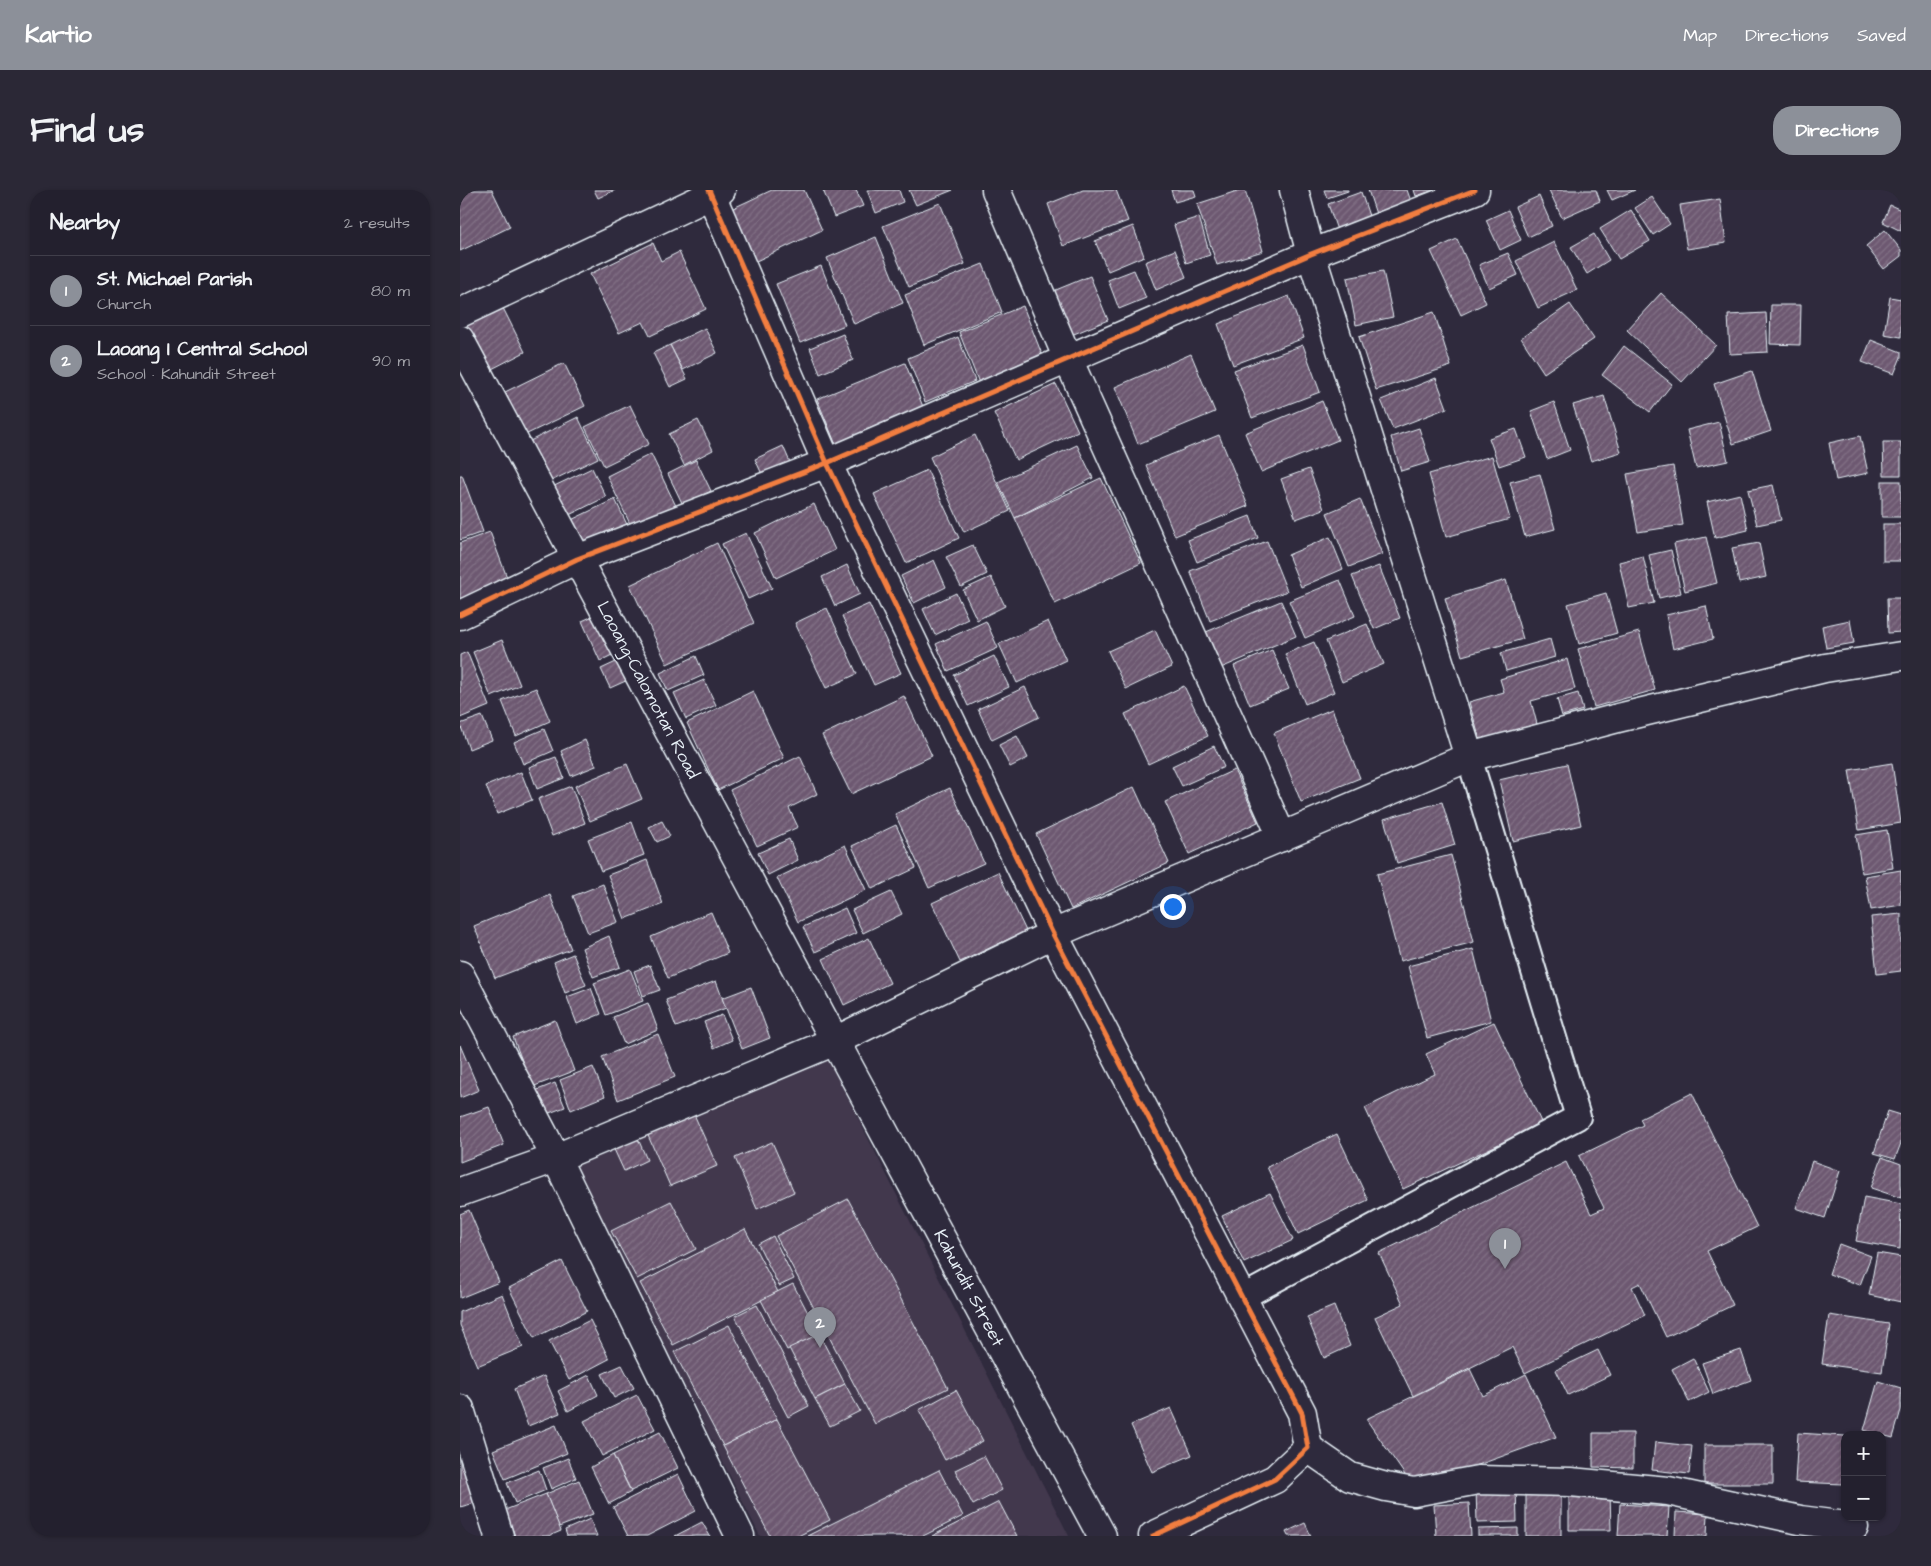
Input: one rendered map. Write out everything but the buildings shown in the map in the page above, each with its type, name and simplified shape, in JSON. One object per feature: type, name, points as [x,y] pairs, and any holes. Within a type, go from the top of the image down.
[{"type":"street","points":[[996,190],[1068,359],[1282,837]]},
{"type":"street","points":[[1294,190],[1311,254],[1468,758]]},
{"type":"street","points":[[460,615],[577,559],[827,463],[1311,254],[1475,190]]},
{"type":"street","points":[[460,313],[713,192],[827,463],[1052,934],[1302,1413],[1308,1448],[1350,1477],[1386,1487],[1414,1492],[1478,1480],[1579,1483],[1668,1491],[1800,1520],[1854,1527]]},
{"type":"street","name":"Laoang-Calomotan Road","points":[[460,340],[835,1041]]},
{"type":"street","points":[[460,1192],[556,1158],[835,1041],[1052,934],[1468,758],[1618,718],[1825,668],[1901,656]]},
{"type":"street","points":[[460,975],[556,1158],[740,1536]]},
{"type":"street","name":"Kahundit Street","points":[[835,1041],[1102,1536]]},
{"type":"street","points":[[460,1409],[499,1536]]},
{"type":"street","points":[[1153,1536],[1275,1478],[1308,1448]]},
{"type":"lane","points":[[1241,1298],[1578,1117],[1468,758]]},
{"type":"shaded area","points":[[824,1051],[1069,1536],[760,1536],[571,1160]]},
{"type":"cycle path","points":[[709,190],[827,463],[1053,934],[1302,1413],[1308,1448],[1275,1479],[1153,1536]]},
{"type":"cycle path","points":[[460,615],[577,559],[827,463],[1311,254],[1475,190]]},
{"type":"place","name":"St. Michael Parish","points":[[1505,1269]]},
{"type":"place","name":"Laoang I Central School","points":[[820,1348]]}]
